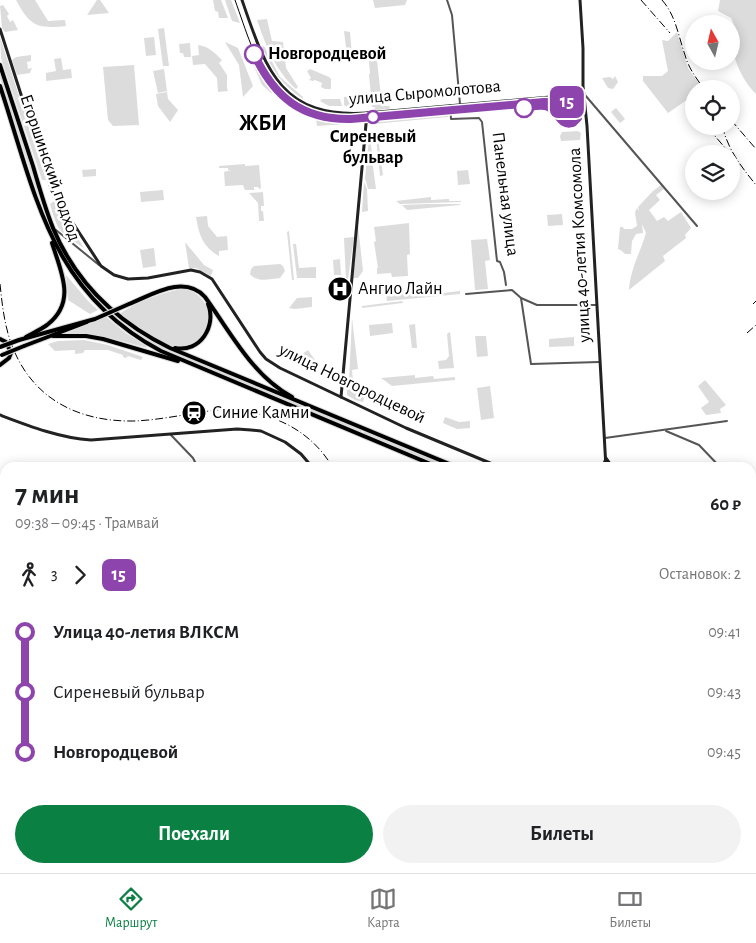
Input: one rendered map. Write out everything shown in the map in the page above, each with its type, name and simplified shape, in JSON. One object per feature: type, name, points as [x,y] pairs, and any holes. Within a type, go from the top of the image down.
[{"type":"main road","name":"Егоршинский подход","points":[[0,65],[53,227],[70,262],[97,301]]},
{"type":"main road","name":"Егоршинский подход","points":[[0,86],[47,228],[69,270],[97,301]]},
{"type":"main road","points":[[0,347],[43,328],[62,308],[65,297],[62,274],[47,228]]},
{"type":"main road","points":[[1,356],[82,325],[129,304],[180,286],[189,286],[205,297],[261,374],[278,388],[310,406]]},
{"type":"main road","points":[[142,333],[176,349],[186,349],[194,345],[204,336],[211,321],[205,297]]},
{"type":"main road","points":[[97,301],[142,333],[170,348],[445,462]]},
{"type":"main road","points":[[97,301],[114,320],[145,343],[199,368],[426,462]]},
{"type":"main road","points":[[26,337],[95,319]]},
{"type":"main road","points":[[53,336],[92,337],[111,340],[199,368]]},
{"type":"main road","points":[[0,340],[6,342],[11,353],[9,358],[0,365]]},
{"type":"street","name":"улица Сыромолотова","points":[[242,0],[266,64],[277,80],[288,93],[306,105],[330,112],[346,114],[367,113],[584,94]]},
{"type":"street","points":[[447,0],[452,15],[460,104]]},
{"type":"street","name":"улица 40-летия Комсомола","points":[[580,0],[606,462]]},
{"type":"street","name":"улица Новгородцевой","points":[[0,29],[48,182],[57,200],[101,266],[114,275],[128,279],[148,278],[186,271],[204,273],[212,280],[266,359],[293,374],[406,428],[488,462]]},
{"type":"street","points":[[584,94],[697,226]]},
{"type":"street","name":"Панельная улица","points":[[450,105],[452,118],[477,118],[482,122],[497,261],[500,262],[504,272],[506,285]]},
{"type":"street","points":[[341,397],[367,113]]},
{"type":"street","points":[[53,227],[85,255],[101,266]]},
{"type":"street","points":[[85,255],[90,255],[91,251]]},
{"type":"street","points":[[466,294],[512,290],[521,298],[537,305],[597,305]]},
{"type":"street","points":[[521,298],[530,363],[547,365],[600,362]]},
{"type":"street","points":[[0,415],[52,433],[82,440],[236,429],[262,431],[285,442],[301,454],[308,462]]},
{"type":"street","points":[[605,438],[727,421]]},
{"type":"street","points":[[665,430],[700,445],[716,462]]},
{"type":"street","points":[[170,434],[195,462]]},
{"type":"street","points":[[604,462],[606,458]]},
{"type":"street","points":[[606,458],[609,462]]},
{"type":"street","points":[[364,873],[378,873]]},
{"type":"shaded area","points":[[16,0],[35,0],[48,21],[65,20],[66,26],[48,27],[35,24],[21,9]]},
{"type":"shaded area","points":[[97,0],[100,0],[109,13],[87,15]]},
{"type":"shaded area","points":[[213,0],[221,0],[228,18],[219,18],[218,12],[215,11]]},
{"type":"shaded area","points":[[225,0],[231,0],[240,23],[232,21]]},
{"type":"shaded area","points":[[373,0],[407,0],[405,5],[375,8]]},
{"type":"shaded area","points":[[720,0],[756,0],[756,94],[740,70],[740,15],[725,15],[718,11]]},
{"type":"shaded area","points":[[3,5],[9,14],[7,16],[10,22],[13,20],[18,30],[5,32],[2,28],[0,6]]},
{"type":"shaded area","points":[[267,19],[272,41],[283,42],[286,68],[298,87],[296,89],[282,74],[264,39],[257,20]]},
{"type":"shaded area","points":[[164,28],[169,66],[163,66],[158,29]]},
{"type":"shaded area","points":[[344,31],[350,32],[352,55],[347,55]]},
{"type":"shaded area","points":[[677,32],[685,58],[685,70],[689,70],[696,80],[685,80],[685,101],[668,113],[643,81],[643,76],[662,76],[668,71],[662,40],[668,41]]},
{"type":"shaded area","points":[[0,37],[46,180],[42,180],[1,58]]},
{"type":"shaded area","points":[[154,37],[156,55],[146,56],[144,38]]},
{"type":"shaded area","points":[[225,42],[238,48],[253,86],[243,97],[239,65]]},
{"type":"shaded area","points":[[190,43],[191,57],[184,57],[183,53],[180,53],[179,44]]},
{"type":"shaded area","points":[[198,45],[208,48],[222,60],[219,63],[227,75],[228,91],[218,92],[217,78],[205,64],[193,65],[192,56],[199,55]]},
{"type":"shaded area","points":[[264,46],[280,77],[303,99],[278,76],[262,47]]},
{"type":"shaded area","points":[[250,50],[264,81],[273,92],[271,93],[262,85],[247,51]]},
{"type":"shaded area","points":[[376,51],[382,106],[390,106],[389,109],[374,110],[375,107],[372,107],[368,52]]},
{"type":"shaded area","points":[[31,55],[31,61],[27,62],[28,69],[32,68],[30,73],[17,75],[12,60],[16,57]]},
{"type":"shaded area","points":[[61,58],[63,70],[71,69],[72,78],[46,81],[46,73],[56,71],[54,59]]},
{"type":"shaded area","points":[[263,63],[277,86],[276,89],[260,65]]},
{"type":"shaded area","points":[[134,65],[139,125],[113,126],[108,120],[103,67]]},
{"type":"shaded area","points":[[164,69],[167,91],[158,93],[153,71]]},
{"type":"shaded area","points":[[310,69],[329,77],[331,79],[331,89],[321,87],[322,83],[315,80],[309,80],[311,78],[307,71]]},
{"type":"shaded area","points":[[0,72],[41,197],[39,198],[0,78]]},
{"type":"shaded area","points":[[615,76],[618,82],[613,89],[608,88],[602,78],[610,77],[613,79]]},
{"type":"shaded area","points":[[280,89],[311,110],[312,113],[291,102],[278,90]]},
{"type":"shaded area","points":[[167,92],[168,99],[178,110],[170,122],[158,106],[156,94]]},
{"type":"shaded area","points":[[352,96],[353,98],[360,96],[359,104],[357,101],[355,106],[348,107],[344,105],[344,97]]},
{"type":"shaded area","points":[[322,99],[340,99],[342,106],[329,106],[320,101]]},
{"type":"shaded area","points":[[616,108],[625,119],[620,123],[611,112]]},
{"type":"shaded area","points":[[447,112],[448,117],[373,124],[374,120]]},
{"type":"shaded area","points":[[316,118],[345,122],[346,124],[317,126]]},
{"type":"shaded area","points":[[578,131],[581,133],[580,140],[561,141],[560,136],[562,132]]},
{"type":"shaded area","points":[[378,137],[383,175],[380,176],[376,138]]},
{"type":"shaded area","points":[[370,138],[372,153],[369,154],[369,158],[372,159],[376,189],[368,189],[365,178]]},
{"type":"shaded area","points":[[245,164],[245,166],[259,165],[261,188],[254,187],[254,190],[245,190],[243,185],[225,186],[224,172],[231,170],[219,168],[219,166]]},
{"type":"shaded area","points":[[96,169],[96,176],[83,177],[82,170]]},
{"type":"shaded area","points":[[468,170],[470,184],[458,185],[457,171]]},
{"type":"shaded area","points":[[364,182],[367,189],[368,211],[362,212]]},
{"type":"shaded area","points":[[661,185],[664,189],[656,195],[660,200],[649,210],[657,221],[664,217],[668,221],[681,212],[691,228],[685,235],[686,238],[663,256],[665,261],[629,290],[633,268],[646,233],[642,224],[643,233],[636,234],[632,241],[631,254],[625,254],[618,249],[620,227],[632,229],[637,226],[635,212],[637,208],[639,211],[638,207]]},
{"type":"shaded area","points":[[163,190],[164,200],[141,202],[140,192]]},
{"type":"shaded area","points":[[263,192],[264,206],[261,206],[261,211],[263,211],[264,221],[259,221],[258,203],[249,193]]},
{"type":"shaded area","points":[[431,197],[431,200],[449,199],[449,201],[461,202],[400,204],[396,201]]},
{"type":"shaded area","points":[[54,201],[84,248],[61,231],[55,221],[50,204]]},
{"type":"shaded area","points":[[402,205],[460,205],[407,210]]},
{"type":"shaded area","points":[[562,214],[563,225],[548,226],[547,215]]},
{"type":"shaded area","points":[[207,216],[208,226],[217,237],[227,236],[228,250],[219,251],[219,256],[205,244],[199,229],[196,217]]},
{"type":"shaded area","points":[[409,223],[410,254],[407,255],[408,276],[392,277],[391,273],[377,274],[374,227]]},
{"type":"shaded area","points":[[358,225],[363,271],[358,278],[353,278]]},
{"type":"shaded area","points":[[289,231],[294,280],[292,280],[287,232]]},
{"type":"shaded area","points":[[354,237],[348,279],[346,279],[344,238]]},
{"type":"shaded area","points":[[487,239],[490,260],[485,261],[488,289],[475,290],[471,240]]},
{"type":"shaded area","points":[[185,242],[204,265],[213,270],[211,276],[196,268],[189,268]]},
{"type":"shaded area","points":[[293,244],[296,244],[299,268],[316,267],[316,278],[297,278]]},
{"type":"shaded area","points":[[154,248],[156,266],[143,268],[140,250]]},
{"type":"shaded area","points":[[340,259],[341,275],[334,275],[333,260]]},
{"type":"shaded area","points":[[280,264],[285,271],[280,278],[256,279],[250,274],[254,266]]},
{"type":"shaded area","points":[[66,275],[98,310],[90,314],[68,300]]},
{"type":"shaded area","points":[[186,288],[202,300],[207,308],[208,316],[206,330],[197,341],[190,345],[176,347],[168,344],[140,330],[119,314],[151,298]]},
{"type":"shaded area","points":[[418,288],[425,292],[438,290],[443,293],[460,291],[460,294],[387,301],[386,292]]},
{"type":"shaded area","points":[[312,297],[312,307],[289,308],[297,298]]},
{"type":"shaded area","points":[[402,301],[403,303],[362,308],[362,306]]},
{"type":"shaded area","points":[[115,316],[136,332],[159,345],[362,430],[361,433],[152,345],[112,317]]},
{"type":"shaded area","points":[[106,317],[147,348],[96,335],[64,334]]},
{"type":"shaded area","points":[[352,318],[358,369],[352,370],[353,381],[349,380]]},
{"type":"shaded area","points":[[392,323],[393,333],[370,336],[369,325]]},
{"type":"shaded area","points":[[415,324],[417,348],[412,348],[409,325]]},
{"type":"shaded area","points":[[450,332],[454,368],[439,369],[438,361],[446,360],[449,356],[447,334]]},
{"type":"shaded area","points":[[475,336],[486,336],[488,356],[477,357]]},
{"type":"shaded area","points":[[574,337],[574,346],[549,347],[549,339]]},
{"type":"shaded area","points":[[84,340],[108,345],[143,357],[141,360],[128,356],[126,358],[123,355],[108,350],[85,350],[83,353],[75,354],[75,350],[55,351],[48,344],[58,341]]},
{"type":"shaded area","points":[[308,350],[317,363],[310,368],[301,355]]},
{"type":"shaded area","points":[[415,375],[415,378],[433,376],[434,379],[455,377],[455,380],[392,386],[381,378]]},
{"type":"shaded area","points":[[705,380],[726,405],[720,409],[721,413],[706,415],[701,408],[709,402],[698,386]]},
{"type":"shaded area","points":[[490,386],[494,418],[481,420],[477,388]]},
{"type":"shaded area","points":[[347,387],[366,392],[363,402],[347,395]]},
{"type":"shaded area","points":[[445,417],[459,422],[470,421],[470,428],[457,429],[443,423]]},
{"type":"shaded area","points":[[364,431],[439,462],[432,462],[363,434]]},
{"type":"tram line","points":[[235,0],[251,45],[271,84],[285,99],[302,110],[324,117],[351,119],[562,101],[575,105],[578,114],[575,120],[569,124],[562,121],[554,111],[543,106],[528,105],[488,109]]},
{"type":"tram line","name":"15","points":[[254,54],[266,78],[279,93],[307,112],[323,117],[351,119],[533,102],[568,102],[574,104],[578,112],[578,118],[573,123],[566,124],[561,122],[554,111],[548,107],[524,108]]},
{"type":"railway","points":[[641,0],[670,33]]},
{"type":"railway","points":[[662,0],[674,19],[688,64],[697,80]]},
{"type":"railway","points":[[740,130],[756,149]]},
{"type":"railway","points":[[714,135],[723,145]]},
{"type":"railway","points":[[725,135],[736,157],[756,185]]},
{"type":"railway","points":[[0,284],[6,326],[18,360],[29,377],[42,391],[57,402],[74,411],[93,417],[113,420],[134,421],[168,418],[225,409],[257,413],[287,424],[300,432],[313,442],[329,462]]},
{"type":"railway","points":[[753,304],[756,301]]},
{"type":"railway","points":[[747,333],[756,325]]},
{"type":"place","name":"Новгородцевой","points":[[254,54]]},
{"type":"place","name":"Сиреневый бульвар","points":[[373,117]]},
{"type":"place","name":"Ангио Лайн","points":[[340,289]]},
{"type":"place","name":"Синие Камни","points":[[194,413]]},
{"type":"district","name":"ЖБИ","points":[[263,123]]}]
